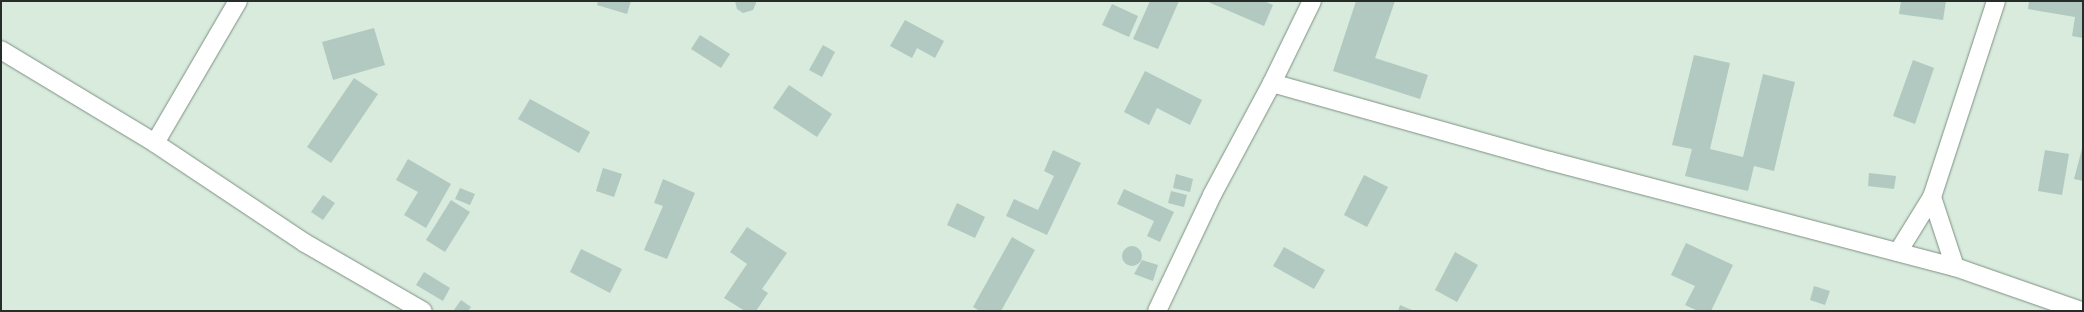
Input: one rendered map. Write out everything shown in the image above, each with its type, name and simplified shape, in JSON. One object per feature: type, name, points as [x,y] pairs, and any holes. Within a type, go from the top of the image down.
[{"type":"street","points":[[155,143],[238,1]]},
{"type":"street","points":[[1157,311],[1212,195],[1272,83],[1312,1]]},
{"type":"street","points":[[1898,252],[1932,197],[1996,1]]},
{"type":"street","points":[[1,50],[155,143],[305,243],[423,311]]},
{"type":"street","points":[[1272,83],[1550,161],[1955,267],[2081,311]]},
{"type":"street","points":[[1932,197],[1955,267]]},
{"type":"building","points":[[598,1],[631,1],[627,14],[597,5]]},
{"type":"building","points":[[735,1],[756,1],[756,3],[753,10],[743,13],[737,9]]},
{"type":"building","points":[[1150,1],[1179,1],[1158,49],[1133,39]]},
{"type":"building","points":[[1206,1],[1264,1],[1273,5],[1264,26]]},
{"type":"building","points":[[1356,1],[1395,1],[1375,58],[1428,75],[1420,99],[1333,71]]},
{"type":"building","points":[[1901,1],[1946,1],[1943,20],[1899,14]]},
{"type":"building","points":[[2029,1],[2083,1],[2083,38],[2072,36],[2075,17],[2028,9]]},
{"type":"building","points":[[1112,4],[1138,16],[1129,37],[1102,25]]},
{"type":"building","points":[[905,20],[944,41],[935,58],[917,48],[912,58],[890,46]]},
{"type":"building","points":[[374,28],[385,65],[333,80],[322,42]]},
{"type":"building","points":[[700,35],[730,54],[721,68],[691,49]]},
{"type":"building","points":[[823,45],[835,52],[822,77],[809,70]]},
{"type":"building","points":[[1694,55],[1730,63],[1710,149],[1743,157],[1763,74],[1795,82],[1774,171],[1754,166],[1748,191],[1685,176],[1692,149],[1672,145]]},
{"type":"building","points":[[1913,60],[1934,68],[1915,124],[1893,116]]},
{"type":"building","points":[[1145,71],[1202,100],[1190,125],[1157,108],[1149,125],[1124,112]]},
{"type":"building","points":[[354,78],[378,94],[331,163],[307,147]]},
{"type":"building","points":[[789,85],[832,114],[817,137],[773,108]]},
{"type":"building","points":[[530,99],[590,132],[579,153],[518,119]]},
{"type":"building","points":[[2083,145],[2083,181],[2074,179]]},
{"type":"building","points":[[1053,150],[1081,163],[1047,235],[1006,216],[1014,199],[1038,210],[1054,176],[1044,171]]},
{"type":"building","points":[[2045,150],[2069,154],[2062,195],[2038,191]]},
{"type":"building","points":[[408,159],[451,184],[426,228],[404,215],[418,192],[396,180]]},
{"type":"building","points":[[603,168],[622,174],[614,197],[596,191]]},
{"type":"building","points":[[1869,173],[1896,176],[1894,189],[1868,186]]},
{"type":"building","points":[[1176,174],[1193,179],[1190,192],[1173,188]]},
{"type":"building","points":[[1364,175],[1388,187],[1367,227],[1344,215]]},
{"type":"building","points":[[663,179],[695,193],[667,259],[644,250],[663,206],[654,203]]},
{"type":"building","points":[[460,188],[475,194],[470,205],[455,199]]},
{"type":"building","points":[[1124,189],[1174,212],[1160,242],[1147,236],[1154,221],[1117,204]]},
{"type":"building","points":[[1171,191],[1187,195],[1184,207],[1168,203]]},
{"type":"building","points":[[323,195],[335,203],[323,220],[311,212]]},
{"type":"building","points":[[451,200],[470,212],[445,252],[426,240]]},
{"type":"building","points":[[957,203],[985,217],[975,238],[947,225]]},
{"type":"building","points":[[747,227],[787,253],[762,289],[768,293],[756,311],[745,311],[724,298],[747,264],[730,252]]},
{"type":"building","points":[[1012,237],[1035,250],[1001,311],[980,311],[973,307]]},
{"type":"building","points":[[1686,243],[1733,265],[1711,311],[1698,311],[1685,305],[1695,286],[1671,275]]},
{"type":"building","points":[[1132,246],[1139,249],[1142,256],[1139,263],[1132,266],[1125,263],[1122,256],[1125,249]]},
{"type":"building","points":[[1284,247],[1325,270],[1314,289],[1273,266]]},
{"type":"building","points":[[581,249],[622,269],[610,293],[570,272]]},
{"type":"building","points":[[1455,252],[1478,265],[1457,302],[1435,290]]},
{"type":"building","points":[[1142,260],[1158,265],[1153,281],[1134,274]]},
{"type":"building","points":[[424,272],[450,288],[443,301],[416,285]]},
{"type":"building","points":[[1814,286],[1830,291],[1825,305],[1810,300]]},
{"type":"building","points":[[461,300],[471,307],[468,311],[454,310]]},
{"type":"building","points":[[1400,305],[1414,311],[1398,311]]}]
